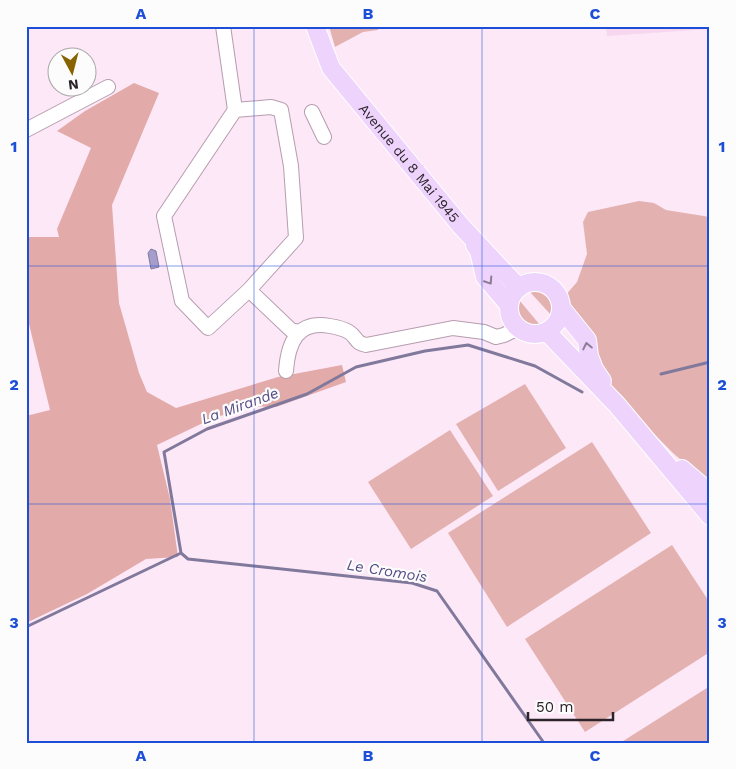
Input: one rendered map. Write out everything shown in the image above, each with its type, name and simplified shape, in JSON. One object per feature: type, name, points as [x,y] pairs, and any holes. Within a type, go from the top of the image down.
[{"type":"main road","name":"Avenue du 8 Mai 1945","points":[[315,26],[331,68],[469,234],[518,288]]},
{"type":"main road","points":[[469,234],[479,251],[488,281],[509,305]]},
{"type":"main road","points":[[562,309],[557,322],[547,332],[532,334],[518,328],[512,321],[509,305],[511,298],[518,288],[534,282],[543,283],[550,287],[556,293],[562,309],[586,340],[594,369],[616,405]]},
{"type":"main road","points":[[547,332],[616,405],[710,516]]},
{"type":"main road","points":[[646,439],[710,493]]},
{"type":"street","points":[[223,26],[235,110],[164,216],[182,301],[208,328],[249,290],[296,238],[291,166],[281,110],[271,108],[235,110]]},
{"type":"street","points":[[26,130],[108,87]]},
{"type":"street","points":[[312,112],[324,136]]},
{"type":"street","points":[[249,290],[291,330],[300,332]]},
{"type":"street","points":[[286,371],[288,349],[300,332],[308,327],[321,324],[348,331],[359,344],[366,346],[453,328],[484,332],[496,337],[518,328]]},
{"type":"shaded area","points":[[329,26],[378,26],[378,30],[363,32],[335,47]]},
{"type":"shaded area","points":[[606,26],[710,26],[710,29],[607,36]]},
{"type":"shaded area","points":[[134,83],[159,93],[112,205],[119,303],[139,373],[147,392],[176,408],[278,377],[342,365],[346,382],[276,407],[247,406],[205,422],[157,445],[170,499],[178,557],[146,559],[87,594],[26,623],[26,416],[50,410],[28,320],[26,320],[26,237],[59,237],[57,229],[91,148],[57,131],[85,111]]},
{"type":"shaded area","points":[[639,201],[654,203],[666,210],[710,217],[710,484],[674,454],[646,426],[606,380],[566,305],[565,296],[577,282],[587,254],[583,222],[588,212]]},
{"type":"shaded area","points":[[151,249],[156,251],[159,267],[151,269],[148,253]]},
{"type":"shaded area","points":[[535,290],[551,297],[553,307],[551,315],[530,292]]},
{"type":"shaded area","points":[[520,301],[540,325],[529,325],[521,317],[518,312]]},
{"type":"shaded area","points":[[525,384],[566,448],[498,491],[456,424]]},
{"type":"shaded area","points":[[450,430],[493,496],[411,549],[368,482]]},
{"type":"shaded area","points":[[592,442],[651,533],[507,627],[448,533]]},
{"type":"shaded area","points":[[672,545],[710,603],[710,652],[585,732],[525,639]]},
{"type":"shaded area","points":[[710,686],[710,743],[620,743]]},
{"type":"waterway","name":"La Mirande","points":[[26,627],[181,553],[164,452],[207,429],[307,394],[356,367],[425,351],[468,345],[535,366],[582,392]]},
{"type":"waterway","name":"La Mirande","points":[[661,374],[710,362]]},
{"type":"waterway","name":"Le Cromois","points":[[181,553],[188,559],[412,583],[437,591],[544,743]]}]
